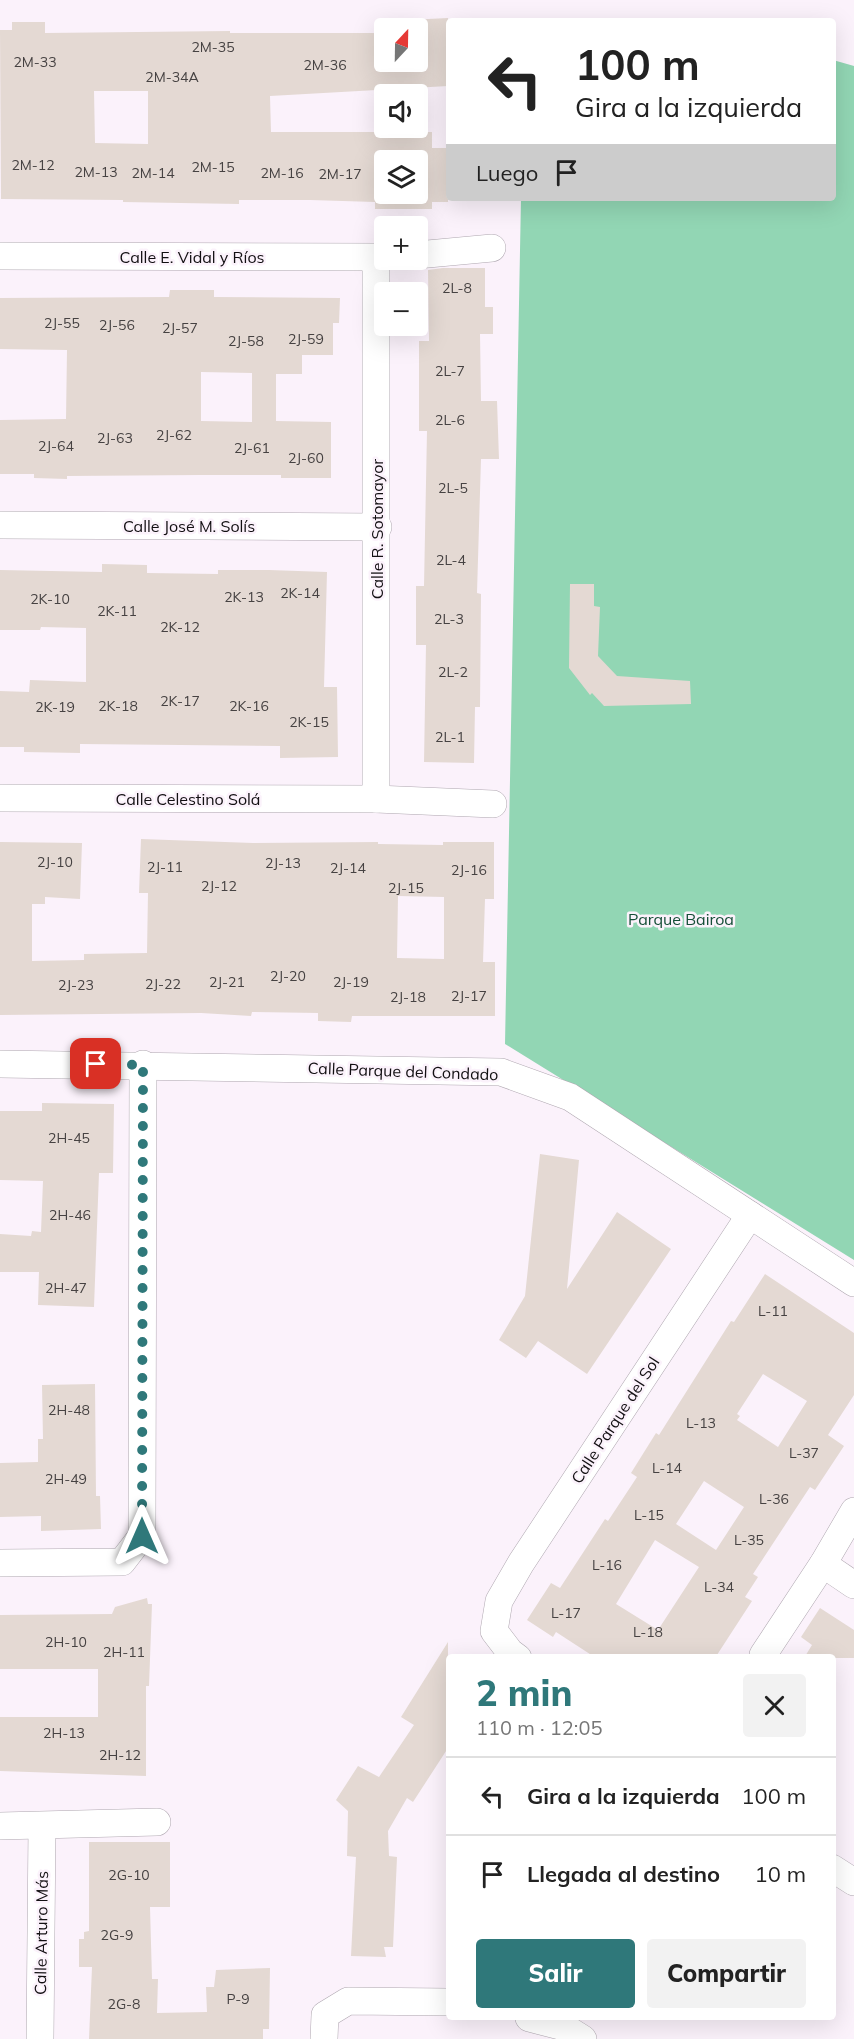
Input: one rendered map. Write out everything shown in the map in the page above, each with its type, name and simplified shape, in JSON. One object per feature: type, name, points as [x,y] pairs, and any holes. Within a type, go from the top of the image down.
[{"type":"street","points":[[428,254],[492,248]]},
{"type":"street","name":"Calle E. Vidal y Ríos","points":[[0,256],[374,258]]},
{"type":"street","name":"Calle R. Sotomayor","points":[[376,799],[380,270]]},
{"type":"street","name":"Calle José M. Solís","points":[[0,525],[378,528]]},
{"type":"street","name":"Calle Celestino Solá","points":[[0,798],[376,799],[493,804]]},
{"type":"street","name":"Calle Parque del Condado","points":[[0,1064],[501,1072],[570,1097],[854,1283]]},
{"type":"street","points":[[0,1563],[122,1562],[142,1536],[143,1065]]},
{"type":"street","name":"Calle Parque del Sol","points":[[513,1654],[494,1631],[499,1601],[521,1563],[750,1215]]},
{"type":"street","points":[[765,1654],[854,1511]]},
{"type":"street","points":[[823,1564],[854,1584]]},
{"type":"street","points":[[0,1826],[42,1827],[157,1822]]},
{"type":"street","name":"Calle Arturo Más","points":[[40,2039],[42,1827]]},
{"type":"street","points":[[836,1871],[854,1882]]},
{"type":"street","points":[[325,2027],[348,2001],[446,2002]]},
{"type":"street","points":[[537,2020],[564,2027],[583,2039]]},
{"type":"green space","name":"Parque Bairoa","points":[[836,61],[854,66],[854,1260],[505,1044],[521,201],[836,201]]},
{"type":"building","points":[[446,18],[446,86],[374,84],[374,90],[270,96],[271,132],[374,132],[374,138],[428,138],[428,132],[432,132],[432,148],[446,148],[446,201],[448,202],[432,202],[432,209],[375,209],[375,204],[428,204],[428,150],[374,150],[374,202],[239,200],[239,204],[1,199],[0,30],[12,30],[12,22],[45,22],[45,33],[230,31],[230,33],[374,33],[374,72],[428,72],[428,19]],"holes":[[[94,91],[148,91],[148,144],[95,143]]]},
{"type":"building","points":[[485,268],[485,307],[493,307],[493,334],[480,334],[481,401],[497,401],[499,459],[481,459],[477,593],[481,594],[480,707],[475,707],[474,763],[424,762],[426,645],[416,645],[416,586],[424,586],[427,431],[419,431],[419,341],[429,341],[428,270]]},
{"type":"building","points":[[170,290],[214,290],[214,297],[340,298],[339,323],[333,323],[333,355],[302,355],[302,374],[276,374],[276,421],[331,422],[331,478],[281,478],[281,475],[200,475],[67,476],[67,479],[34,478],[34,474],[0,474],[0,420],[66,419],[67,350],[0,349],[0,298],[169,297]],"holes":[[[201,372],[252,373],[252,422],[201,421]]]},
{"type":"building","points":[[102,564],[147,565],[147,573],[218,574],[218,570],[327,572],[324,687],[337,687],[338,757],[280,758],[280,746],[80,744],[80,753],[24,752],[24,747],[0,747],[0,691],[29,692],[30,680],[86,682],[86,628],[41,627],[40,630],[0,630],[0,570],[102,572]]},
{"type":"building","points":[[570,584],[594,584],[594,606],[600,607],[598,656],[617,676],[690,681],[691,704],[604,706],[592,693],[590,695],[569,668]]},
{"type":"building","points":[[141,839],[443,845],[443,842],[494,842],[494,899],[485,899],[483,962],[495,962],[495,1016],[352,1016],[351,1022],[318,1021],[318,1013],[252,1012],[251,1016],[201,1013],[0,1015],[0,842],[82,843],[80,899],[45,897],[45,904],[32,904],[32,961],[84,960],[84,954],[147,953],[148,893],[139,893]],"holes":[[[398,896],[444,897],[444,959],[397,958]]]},
{"type":"building","points":[[42,1103],[114,1104],[113,1173],[99,1173],[94,1307],[38,1305],[39,1272],[0,1272],[0,1234],[31,1236],[32,1231],[41,1232],[43,1181],[0,1180],[0,1111],[42,1111]]},
{"type":"building","points":[[540,1154],[579,1160],[567,1289],[617,1212],[671,1249],[587,1374],[538,1341],[526,1358],[499,1340],[525,1296]]},
{"type":"building","points":[[765,1274],[854,1333],[854,1395],[828,1435],[844,1446],[815,1490],[810,1487],[753,1574],[758,1577],[745,1597],[752,1601],[718,1654],[590,1654],[556,1632],[553,1637],[527,1620],[551,1583],[560,1588],[605,1519],[608,1521],[637,1477],[631,1473],[656,1433],[659,1435],[731,1321],[734,1322]],"holes":[[[763,1374],[807,1401],[778,1447],[737,1420],[740,1416],[737,1414]],[[704,1481],[744,1507],[716,1550],[676,1524]],[[655,1540],[699,1567],[658,1630],[616,1604]]]},
{"type":"building","points":[[95,1384],[96,1496],[100,1496],[101,1529],[41,1531],[41,1516],[0,1517],[0,1463],[38,1462],[38,1439],[43,1439],[42,1385]]},
{"type":"building","points":[[147,1598],[148,1604],[152,1604],[149,1686],[146,1686],[146,1776],[0,1771],[0,1717],[98,1717],[98,1669],[0,1669],[0,1615],[112,1614],[115,1607]]},
{"type":"building","points":[[820,1608],[854,1630],[854,1658],[836,1658],[836,1654],[806,1654],[812,1645],[801,1637]]},
{"type":"building","points":[[448,1642],[446,1751],[413,1802],[407,1798],[388,1831],[389,1856],[397,1857],[393,1947],[384,1947],[386,1957],[351,1956],[356,1857],[347,1856],[348,1811],[336,1800],[358,1766],[379,1777],[414,1725],[401,1717]]},
{"type":"building","points":[[89,1842],[170,1842],[170,1907],[150,1907],[152,1979],[158,1979],[157,2013],[207,2012],[206,1987],[214,1987],[216,1970],[270,1968],[269,2029],[263,2029],[263,2039],[89,2039],[92,1967],[79,1967],[79,1939],[84,1939],[84,1932],[89,1931]]},
{"type":"route","points":[[96,1064],[143,1065],[142,1536]]}]
